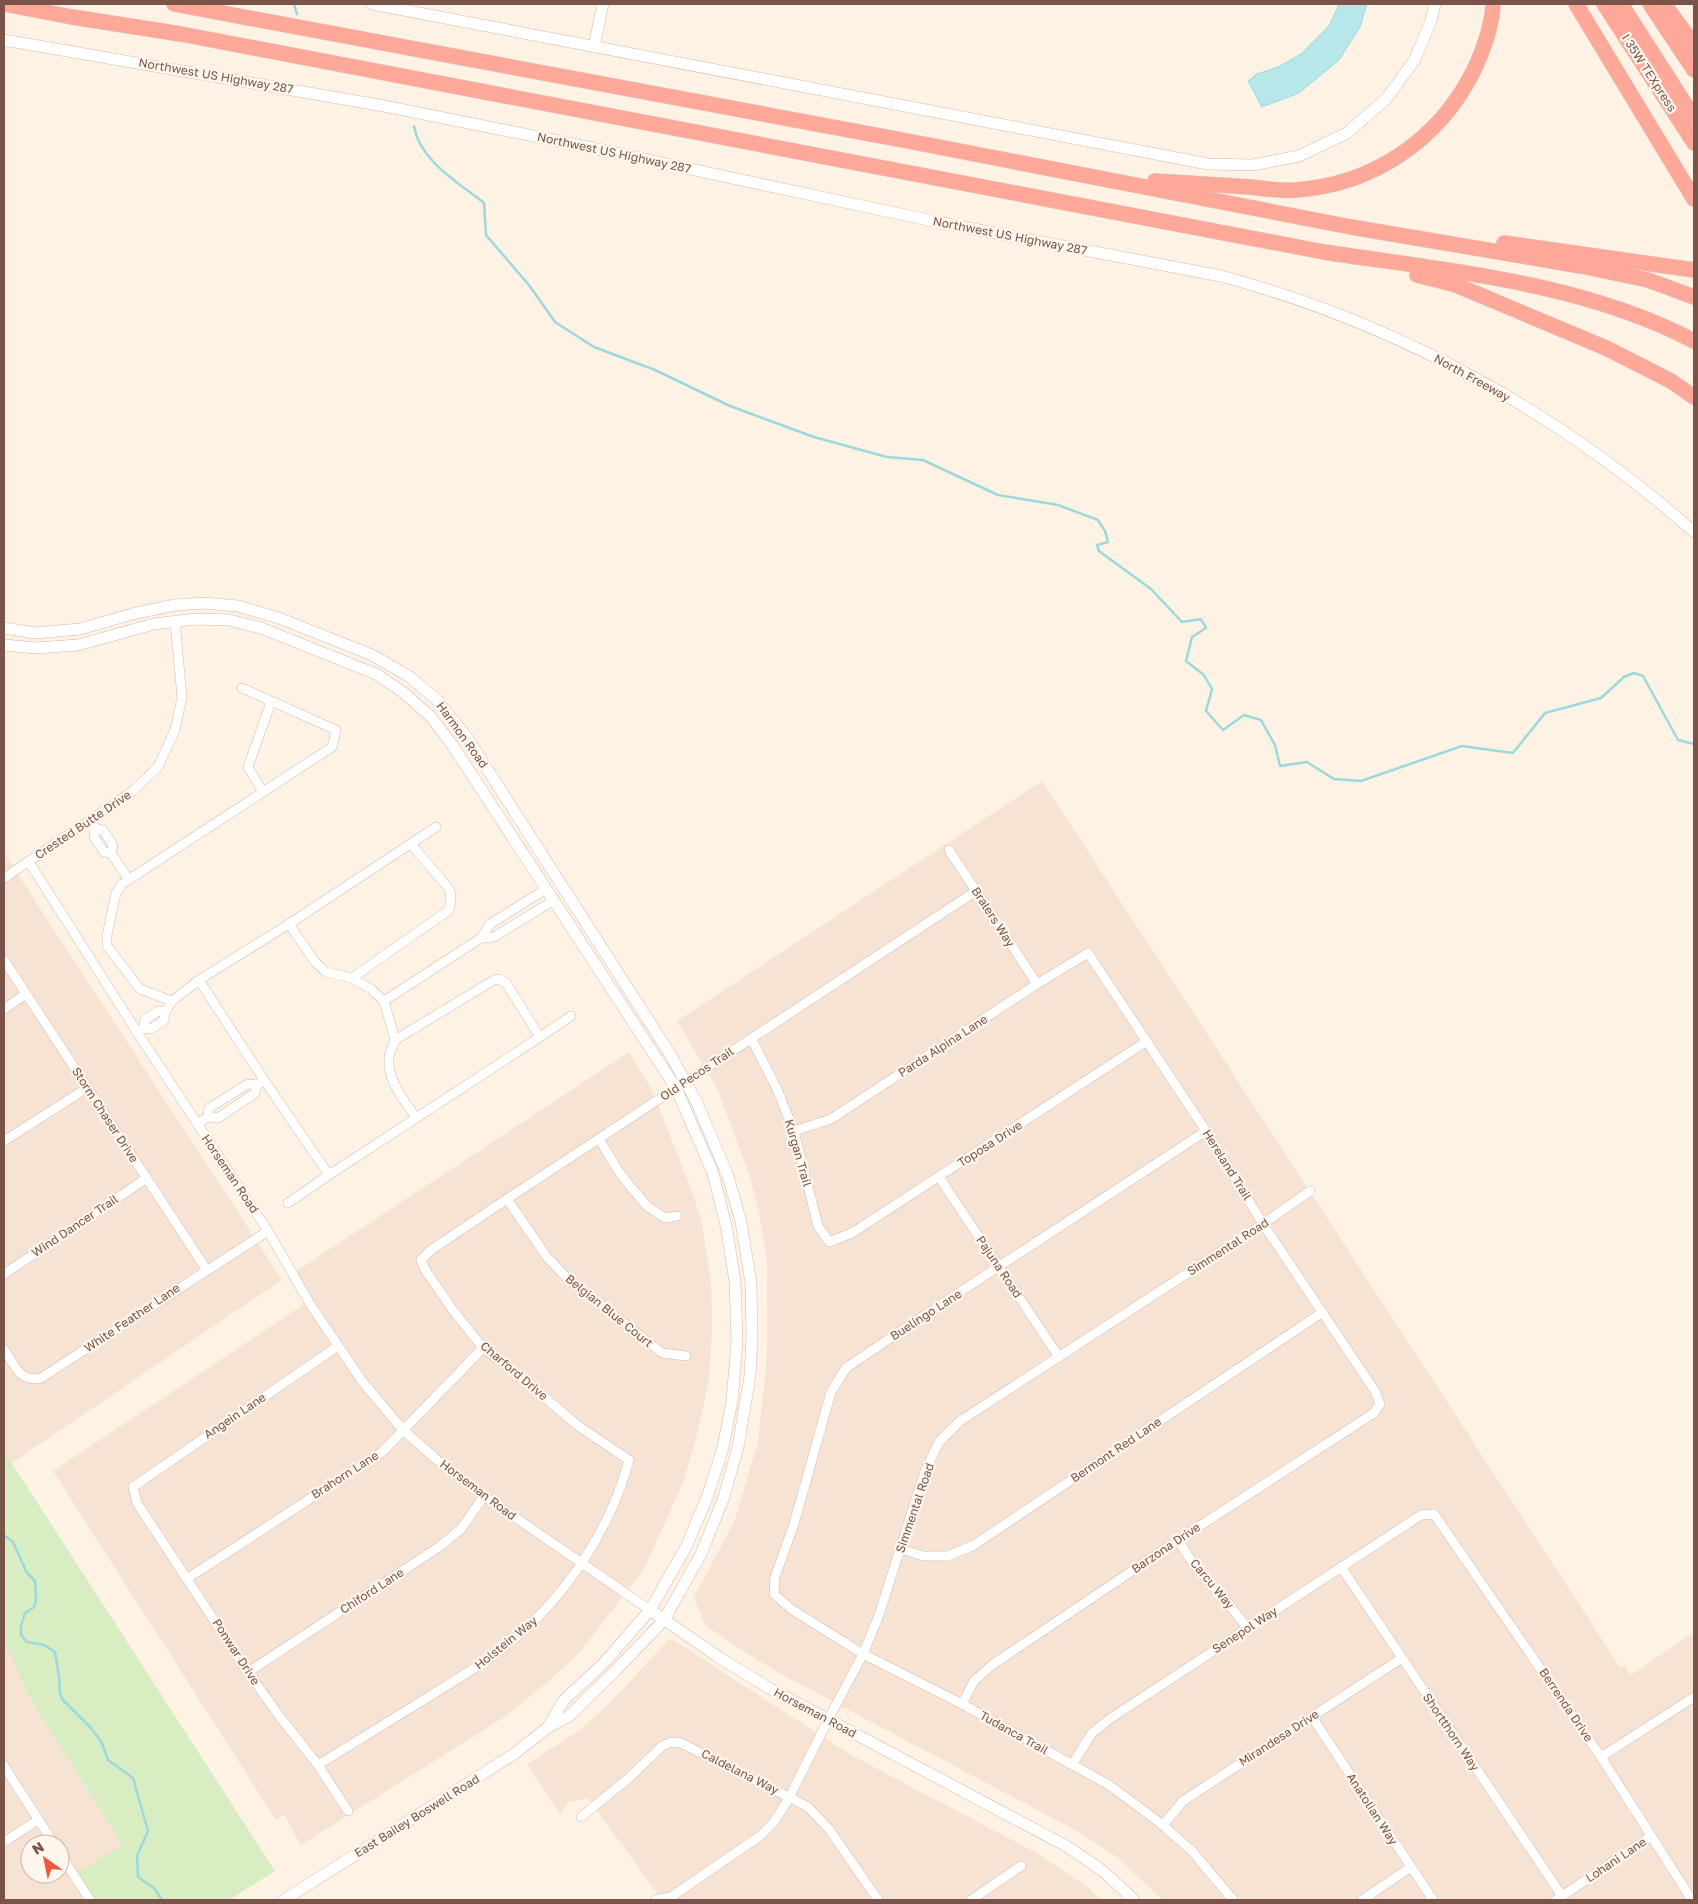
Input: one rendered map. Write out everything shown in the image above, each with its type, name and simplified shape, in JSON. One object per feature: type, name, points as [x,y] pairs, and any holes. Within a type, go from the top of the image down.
[{"type":"highway","points":[[4,4],[181,34],[1324,252],[1457,272],[1544,288],[1596,302],[1638,317],[1692,340]]},
{"type":"highway","points":[[174,4],[1309,219],[1581,266],[1648,280],[1694,297]]},
{"type":"highway","points":[[200,4],[239,17]]},
{"type":"highway","points":[[1088,176],[1294,191],[1329,186],[1361,176],[1411,149],[1448,113],[1459,98],[1480,59],[1488,34],[1493,4]]},
{"type":"highway","points":[[1576,4],[1694,199]]},
{"type":"highway","name":"I 35W TEXpress","points":[[1604,4],[1694,143]]},
{"type":"highway","name":"I 35W TEXpress","points":[[1621,4],[1694,118]]},
{"type":"highway","points":[[1650,4],[1694,70]]},
{"type":"highway","points":[[1664,4],[1694,45]]},
{"type":"highway","points":[[4,10],[72,17]]},
{"type":"highway","points":[[1309,219],[1396,226],[1694,270]]},
{"type":"highway","points":[[1324,252],[1456,285],[1606,348],[1670,381],[1694,397]]},
{"type":"street","points":[[372,4],[1208,164],[1253,166],[1299,156],[1347,134],[1386,99],[1414,61],[1431,20],[1434,4]]},
{"type":"street","points":[[594,47],[603,4]]},
{"type":"street","name":"Northwest US Highway 287","points":[[4,40],[384,106],[598,149],[942,223],[1222,276]]},
{"type":"street","name":"North Freeway","points":[[1222,276],[1280,293],[1357,322],[1419,349],[1468,374],[1538,415],[1623,473],[1694,532]]},
{"type":"street","name":"Harmon Road","points":[[4,628],[35,633],[80,629],[175,605],[203,603],[238,606],[279,618],[364,652],[410,677],[436,699],[466,736],[686,1081]]},
{"type":"street","name":"Harmon Road","points":[[4,645],[36,648],[78,645],[154,624],[196,619],[229,620],[262,628],[376,674],[403,692],[430,717],[453,746],[676,1088]]},
{"type":"street","name":"Crested Butte Drive","points":[[4,878],[93,824],[133,792],[158,767],[175,730],[182,697],[175,621]]},
{"type":"street","points":[[172,1000],[140,989],[107,946],[107,935],[116,893],[122,884],[332,747],[336,730],[242,688]]},
{"type":"street","points":[[263,792],[248,768],[271,702]]},
{"type":"street","points":[[93,824],[103,830],[113,845],[111,853],[130,880]]},
{"type":"street","points":[[141,1030],[150,1029],[164,1020],[165,1012],[172,1000],[199,980],[436,828]]},
{"type":"street","points":[[352,978],[449,910],[450,890],[411,844]]},
{"type":"street","name":"Bralers Way","points":[[949,850],[1037,984]]},
{"type":"street","name":"Horseman Road","points":[[29,862],[141,1030],[197,1124],[268,1231],[310,1304],[362,1381],[403,1430],[484,1496],[664,1620],[769,1688],[1068,1847],[1103,1871],[1134,1900]]},
{"type":"street","points":[[384,1001],[481,938],[490,924],[546,889]]},
{"type":"street","name":"Old Pecos Trail","points":[[421,1260],[431,1250],[976,891]]},
{"type":"street","points":[[481,938],[494,937],[554,900]]},
{"type":"street","points":[[289,924],[315,962],[326,972],[352,978],[384,1001],[395,1040],[388,1058],[390,1073],[397,1089],[416,1118]]},
{"type":"street","name":"Parda Alpina Lane","points":[[794,1131],[831,1119],[1037,984],[1088,953]]},
{"type":"street","name":"Hereland Trail","points":[[1088,953],[1206,1131],[1263,1224],[1376,1391],[1380,1404]]},
{"type":"street","name":"Storm Chaser Drive","points":[[4,960],[206,1269]]},
{"type":"street","points":[[395,1040],[494,980],[499,979],[506,983],[540,1037]]},
{"type":"street","points":[[199,980],[261,1082],[330,1175]]},
{"type":"street","points":[[4,1009],[26,994]]},
{"type":"street","points":[[288,1203],[571,1016]]},
{"type":"street","name":"Kurgan Trail","points":[[751,1038],[776,1087],[794,1131],[818,1226],[829,1242]]},
{"type":"street","name":"Toposa Drive","points":[[829,1242],[852,1234],[1147,1041]]},
{"type":"street","name":"East Bailey Boswell Road","points":[[284,1900],[514,1754],[547,1728],[569,1716],[664,1620],[701,1554],[724,1497],[738,1447],[750,1376],[752,1337],[750,1283],[741,1222],[728,1176],[686,1081]]},
{"type":"street","points":[[197,1124],[208,1118],[209,1108],[248,1084],[261,1082]]},
{"type":"street","points":[[4,1141],[87,1088]]},
{"type":"street","name":"East Bailey Boswell Road","points":[[547,1728],[564,1700],[603,1664],[650,1610],[686,1547],[708,1495],[723,1447],[732,1401],[737,1341],[735,1282],[727,1230],[713,1173],[676,1088]]},
{"type":"street","name":"Buelingo Lane","points":[[774,1594],[775,1577],[794,1524],[831,1392],[846,1368],[1206,1131]]},
{"type":"street","points":[[600,1139],[620,1172],[647,1206],[665,1218],[677,1216]]},
{"type":"street","name":"Pajuna Road","points":[[939,1177],[1059,1357]]},
{"type":"street","name":"Wind Dancer Trail","points":[[4,1274],[147,1178]]},
{"type":"street","name":"Simmental Road","points":[[656,1900],[671,1896],[760,1836],[774,1822],[789,1798],[863,1654],[879,1615],[925,1470],[939,1442],[960,1421],[1263,1224],[1310,1191]]},
{"type":"street","name":"Belgian Blue Court","points":[[507,1200],[547,1257],[568,1279],[662,1353],[686,1356]]},
{"type":"street","name":"White Feather Lane","points":[[4,1348],[20,1373],[26,1378],[32,1380],[41,1378],[206,1269],[268,1231]]},
{"type":"street","name":"Charford Drive","points":[[421,1260],[426,1272],[452,1309],[483,1348],[577,1424],[629,1460]]},
{"type":"street","name":"Bermont Red Lane","points":[[901,1549],[923,1556],[948,1556],[974,1545],[1323,1312]]},
{"type":"street","name":"Angein Lane","points":[[133,1487],[338,1346]]},
{"type":"street","name":"Brahorn Lane","points":[[188,1578],[382,1452],[483,1348]]},
{"type":"street","name":"Barzona Drive","points":[[962,1704],[974,1680],[992,1665],[1178,1540],[1374,1413],[1380,1404]]},
{"type":"street","name":"Holstein Way","points":[[318,1765],[473,1670],[531,1624],[553,1602],[602,1527],[621,1489],[629,1460]]},
{"type":"street","name":"Ponwar Drive","points":[[133,1487],[137,1502],[248,1672],[318,1765],[348,1810]]},
{"type":"street","name":"Chiford Lane","points":[[248,1672],[439,1547],[461,1529],[484,1496]]},
{"type":"street","name":"Senepol Way","points":[[1072,1765],[1092,1733],[1111,1718],[1421,1515],[1434,1514]]},
{"type":"street","name":"Berrenda Drive","points":[[1434,1514],[1601,1757],[1650,1837],[1692,1900]]},
{"type":"street","name":"Carcu Way","points":[[1178,1540],[1194,1565],[1228,1603],[1247,1628]]},
{"type":"street","name":"Shortthorn Way","points":[[1341,1567],[1559,1898]]},
{"type":"street","name":"Tudanca Trail","points":[[774,1594],[791,1609],[863,1654],[962,1704],[1109,1785],[1163,1826],[1192,1851],[1233,1900]]},
{"type":"street","name":"Mirandesa Drive","points":[[1163,1826],[1183,1801],[1402,1658]]},
{"type":"street","points":[[1601,1757],[1694,1697]]},
{"type":"street","name":"Anatolian Way","points":[[1312,1717],[1433,1900]]},
{"type":"street","name":"Caldelana Way","points":[[581,1817],[630,1777],[662,1746],[671,1742],[686,1745],[808,1807],[821,1819],[878,1900]]},
{"type":"street","points":[[4,1766],[47,1834]]},
{"type":"street","points":[[4,1842],[38,1820]]},
{"type":"street","name":"Lohani Lane","points":[[1559,1898],[1650,1837]]},
{"type":"street","points":[[971,1900],[1022,1866]]},
{"type":"street","points":[[1362,1900],[1411,1867]]},
{"type":"street","points":[[70,1869],[90,1900]]},
{"type":"shaded area","points":[[1042,781],[1620,1667],[1625,1665],[1631,1675],[1694,1632],[1694,1900],[1162,1900],[1117,1857],[1077,1831],[786,1677],[735,1646],[704,1624],[694,1597],[734,1522],[758,1442],[767,1357],[767,1259],[759,1212],[749,1174],[717,1088],[677,1021]]},
{"type":"shaded area","points":[[4,853],[282,1280],[12,1463],[4,1451]]},
{"type":"shaded area","points":[[629,1052],[650,1087],[691,1189],[701,1220],[711,1281],[712,1330],[709,1380],[696,1439],[683,1483],[644,1569],[580,1652],[509,1714],[301,1845],[284,1815],[276,1820],[53,1471],[306,1303],[289,1276]]},
{"type":"shaded area","points":[[670,1638],[851,1755],[1037,1853],[1089,1888],[1101,1900],[662,1900],[588,1798],[569,1802],[560,1814],[527,1764],[577,1732],[609,1704]]},
{"type":"shaded area","points":[[4,1641],[29,1697],[122,1845],[79,1873],[96,1900],[4,1900]]},
{"type":"green space","points":[[4,1451],[275,1871],[229,1900],[96,1900],[78,1873],[122,1845],[29,1697],[4,1641]]},
{"type":"water","points":[[1339,4],[1367,4],[1360,27],[1339,60],[1299,93],[1262,107],[1248,81],[1257,74],[1278,67],[1301,54],[1329,26]]},
{"type":"waterway","points":[[294,4],[297,14]]},
{"type":"waterway","points":[[414,126],[417,138],[424,150],[441,170],[484,203],[486,235],[529,285],[555,322],[594,347],[655,370],[730,406],[814,437],[887,457],[923,460],[998,495],[1058,505],[1098,520],[1105,531],[1108,542],[1097,545],[1099,551],[1151,589],[1182,622],[1201,619],[1206,628],[1192,637],[1186,661],[1204,675],[1212,689],[1206,711],[1223,730],[1244,715],[1261,720],[1275,745],[1280,766],[1307,762],[1334,779],[1361,781],[1462,746],[1513,753],[1545,713],[1601,698],[1624,677],[1634,673],[1643,676],[1678,740],[1694,744]]},
{"type":"waterway","points":[[4,1535],[13,1542],[27,1573],[35,1581],[36,1600],[34,1607],[25,1613],[21,1626],[21,1635],[27,1642],[44,1645],[55,1652],[60,1694],[63,1700],[91,1728],[102,1743],[108,1760],[133,1778],[148,1831],[137,1856],[138,1877],[155,1889],[162,1900]]}]
